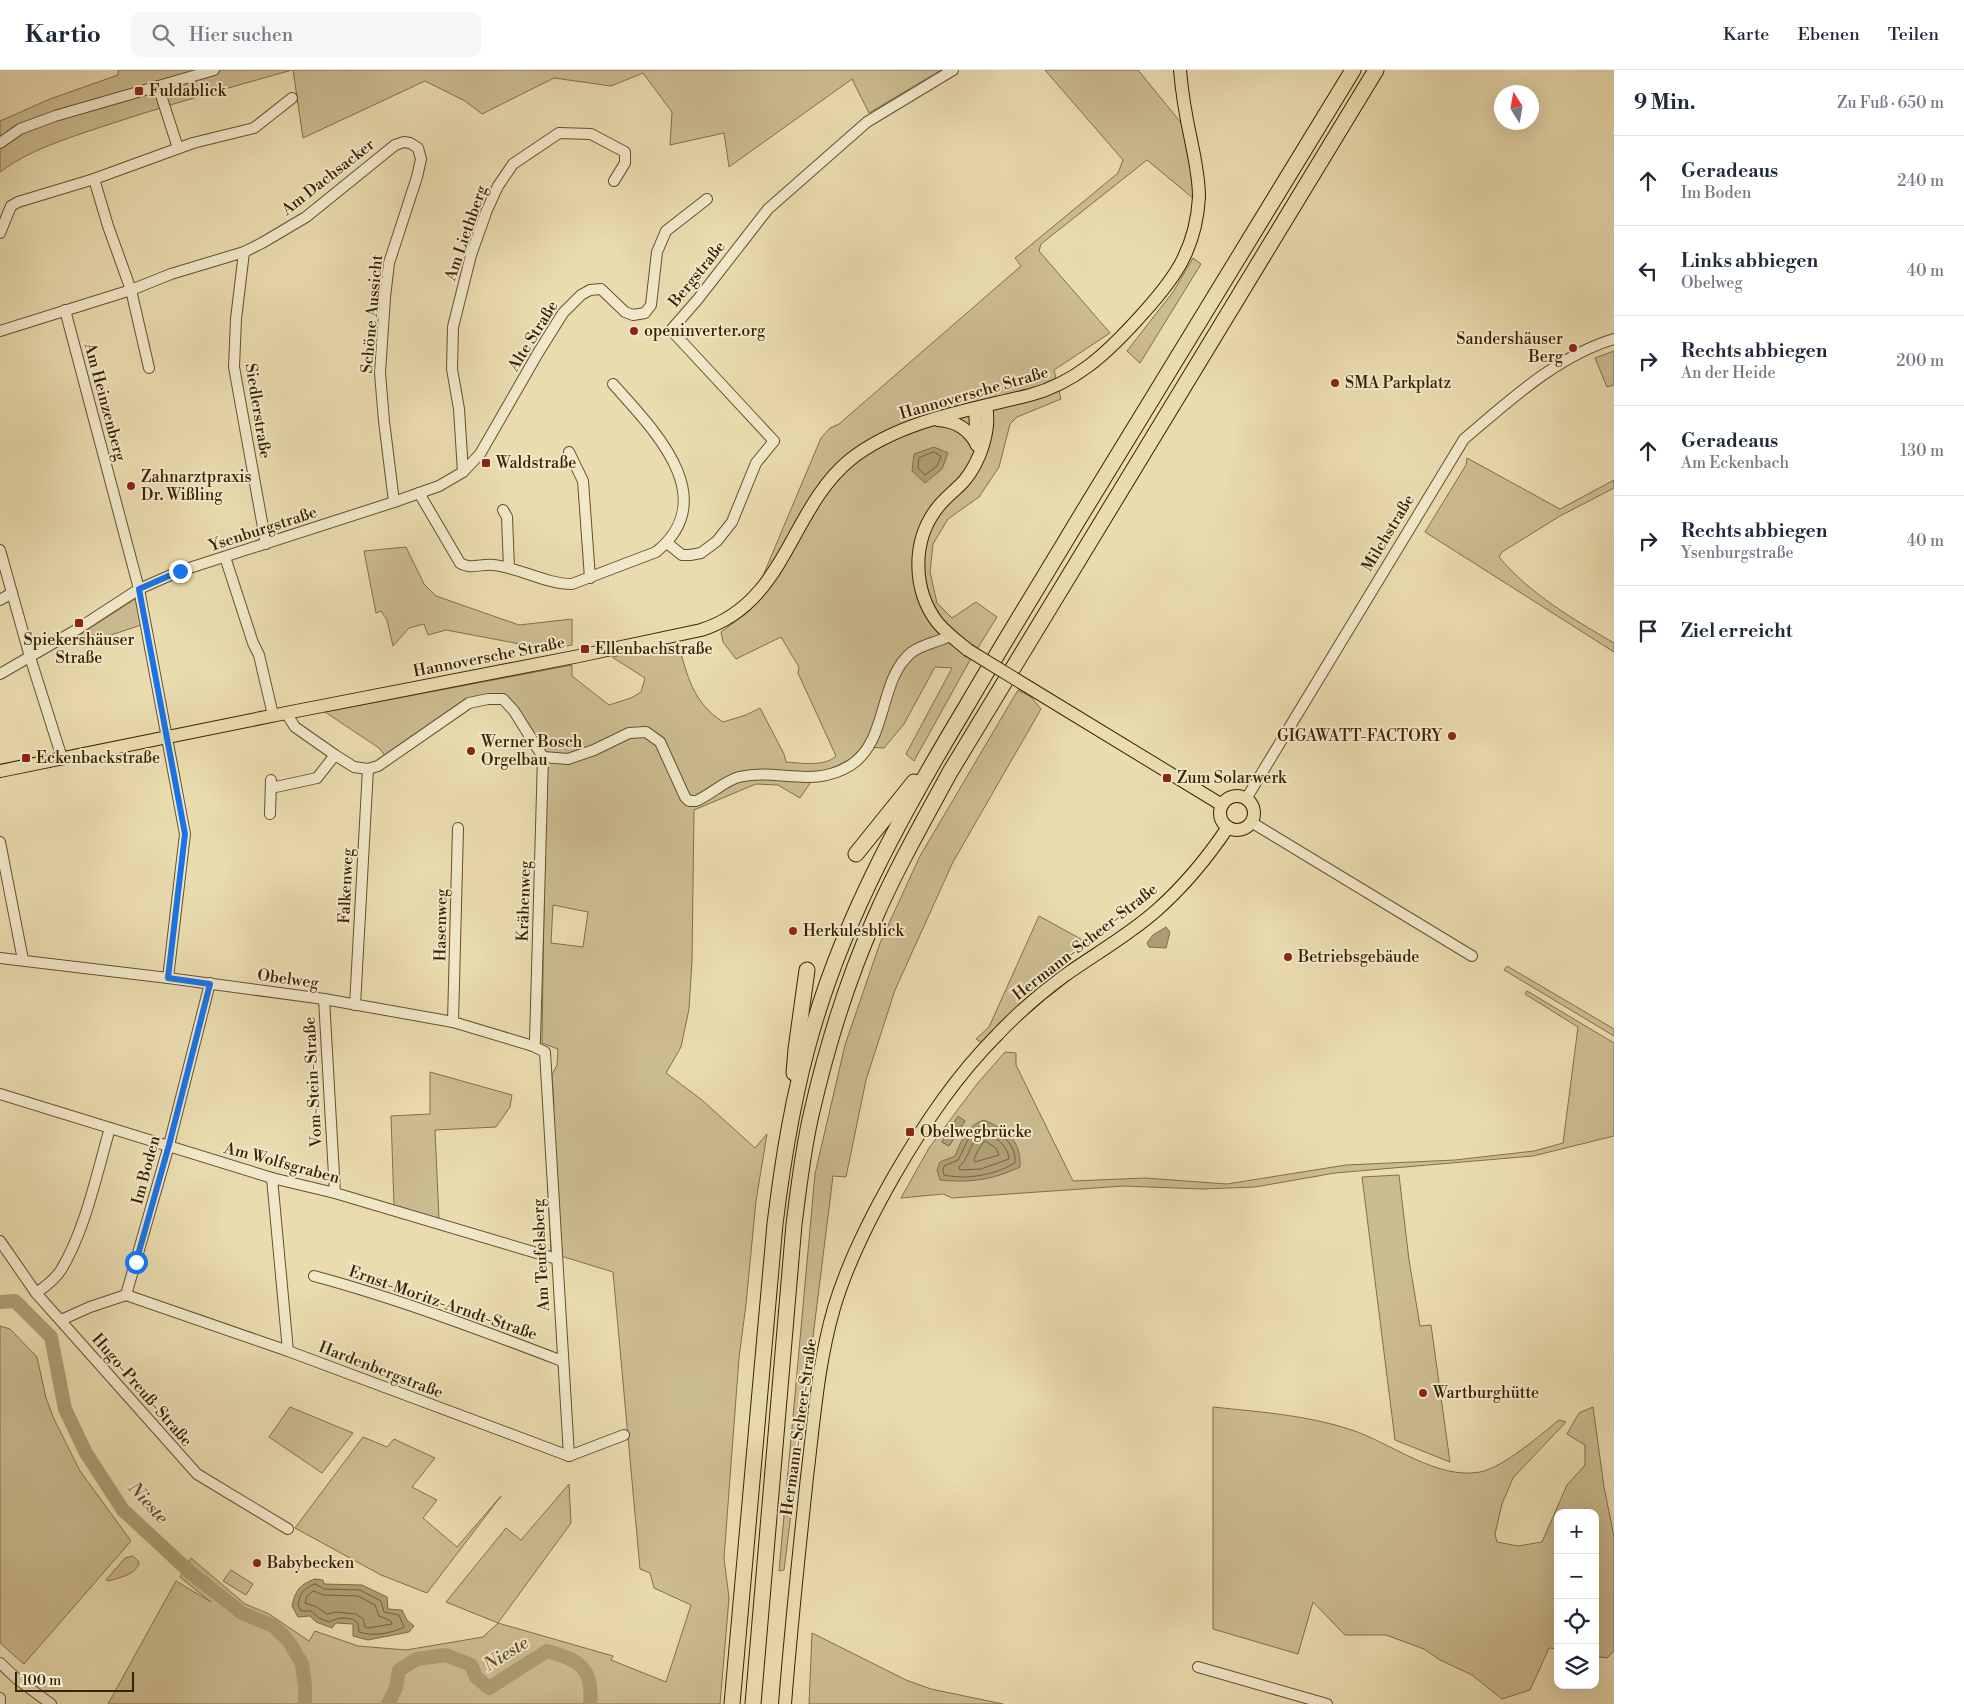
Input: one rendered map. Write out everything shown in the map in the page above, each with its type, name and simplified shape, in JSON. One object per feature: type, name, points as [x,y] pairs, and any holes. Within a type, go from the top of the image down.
[{"type":"highway","points":[[792,1108],[812,1030],[849,928],[902,816],[1022,612],[1353,70]]},
{"type":"highway","points":[[753,1704],[794,1224],[811,1113],[831,1038],[854,968],[894,876],[950,772],[1376,70]]},
{"type":"highway","points":[[856,854],[907,789],[933,762]]},
{"type":"highway","points":[[732,1704],[775,1224],[792,1108],[796,1048],[807,970]]},
{"type":"main road","name":"Hannoversche Straße","points":[[0,770],[579,656],[717,625],[735,615],[759,592],[777,567],[826,485],[842,467],[865,450],[890,436],[931,421],[1060,385],[1082,372],[1120,340],[1165,290],[1179,268],[1194,232],[1199,195],[1198,173],[1183,100],[1180,70]]},
{"type":"main road","points":[[980,407],[988,418],[987,430],[967,477],[940,504],[929,519],[922,535],[919,552],[919,579],[924,598],[937,622],[950,636],[968,650],[1222,804]]},
{"type":"main road","points":[[931,421],[943,420],[955,423],[966,430],[978,449]]},
{"type":"main road","points":[[1232,797],[1246,799],[1251,804],[1253,811],[1251,822],[1247,827],[1241,829],[1228,827],[1221,817],[1222,804],[1232,797]]},
{"type":"main road","name":"Hermann-Scheer-Straße","points":[[785,1704],[804,1505],[821,1363],[829,1325],[841,1286],[869,1220],[923,1127],[982,1050],[1016,1016],[1047,989],[1156,911],[1210,853],[1228,827]]},
{"type":"street","points":[[0,143],[20,129],[55,116],[214,70]]},
{"type":"street","name":"Bergstraße","points":[[666,543],[682,555],[690,556],[701,553],[717,541],[732,522],[756,463],[774,441],[671,330],[698,299],[768,209],[867,122],[953,70]]},
{"type":"street","points":[[158,86],[178,148]]},
{"type":"street","points":[[0,233],[11,206],[18,202],[94,179],[178,148],[254,128],[292,98]]},
{"type":"street","name":"Am Liethberg","points":[[463,472],[459,409],[452,369],[453,327],[471,255],[498,186],[513,164],[559,133],[592,134],[625,152],[625,163],[614,181]]},
{"type":"street","name":"Am Dachsacker","points":[[0,331],[131,290],[171,274],[244,252],[306,217],[384,152],[394,145],[404,142]]},
{"type":"street","name":"Schöne Aussicht","points":[[394,502],[380,373],[389,263],[417,177],[420,159],[418,148],[404,142]]},
{"type":"street","points":[[94,179],[108,226],[131,290],[149,368]]},
{"type":"street","name":"Alte Straße","points":[[463,472],[480,454],[538,353],[570,304],[590,290],[601,289],[625,312],[632,315],[645,313],[651,305],[657,252],[666,231],[707,199]]},
{"type":"street","name":"Siedlerstraße","points":[[244,252],[236,319],[234,367],[266,544]]},
{"type":"street","name":"Am Heinzenberg","points":[[65,310],[139,589],[185,834],[168,978]]},
{"type":"street","name":"Milchstraße","points":[[1246,799],[1464,439],[1497,411],[1557,366],[1582,351],[1614,339]]},
{"type":"street","points":[[419,493],[460,563],[465,567],[493,564],[560,584],[572,584],[656,552],[674,533],[684,510],[683,487],[666,449],[613,384]]},
{"type":"street","points":[[569,452],[583,481],[590,578]]},
{"type":"street","name":"Ysenburgstraße","points":[[0,674],[76,630],[139,589],[180,571],[394,502],[439,486],[463,472]]},
{"type":"street","points":[[503,510],[507,517],[509,568]]},
{"type":"street","points":[[0,550],[30,657],[62,758]]},
{"type":"street","points":[[225,557],[254,643],[260,655],[273,715]]},
{"type":"street","points":[[0,600],[12,593]]},
{"type":"street","points":[[286,713],[295,727],[334,755],[354,767],[368,769],[378,766],[469,703],[488,699],[503,700],[514,710],[543,757],[568,759],[594,750],[629,733],[646,732],[660,742],[680,788],[689,801],[704,798],[737,777],[756,774],[813,778],[824,776],[852,764],[864,751],[875,731],[900,664],[918,649],[950,636]]},
{"type":"street","points":[[270,814],[271,784],[317,778],[334,755]]},
{"type":"street","name":"Krähenweg","points":[[533,1046],[535,1041],[543,757]]},
{"type":"street","name":"Falkenweg","points":[[355,1005],[368,769]]},
{"type":"street","points":[[1251,822],[1472,956]]},
{"type":"street","name":"Hasenweg","points":[[453,1022],[458,828]]},
{"type":"street","points":[[0,842],[23,960]]},
{"type":"street","name":"Obelweg","points":[[0,958],[324,999],[453,1022],[533,1046],[545,1052]]},
{"type":"street","name":"Im Boden","points":[[126,1295],[169,1145],[210,984]]},
{"type":"street","name":"Vom-Stein-Straße","points":[[324,999],[335,1192]]},
{"type":"street","name":"Am Teufelsberg","points":[[545,1052],[569,1456]]},
{"type":"street","name":"Am Wolfsgraben","points":[[0,1094],[272,1178],[335,1192],[557,1259]]},
{"type":"street","points":[[36,1293],[46,1286],[60,1271],[78,1237],[110,1128]]},
{"type":"street","points":[[272,1178],[288,1351]]},
{"type":"street","name":"Hugo-Preuß-Straße","points":[[0,1241],[36,1293],[197,1474],[288,1529]]},
{"type":"street","name":"Ernst-Moritz-Arndt-Straße","points":[[314,1276],[467,1324],[562,1361]]},
{"type":"street","points":[[61,1320],[90,1307],[126,1295]]},
{"type":"street","name":"Hardenbergstraße","points":[[126,1295],[288,1351],[569,1456]]},
{"type":"street","points":[[569,1456],[624,1435]]},
{"type":"street","points":[[0,1665],[51,1704]]},
{"type":"street","points":[[1198,1667],[1327,1704]]},
{"type":"street","points":[[0,1698],[0,1704]]},
{"type":"shaded area","points":[[118,70],[292,70],[172,104],[75,136],[35,151],[0,172],[0,121],[50,99],[118,75]]},
{"type":"shaded area","points":[[293,70],[941,70],[869,113],[852,79],[729,167],[724,133],[670,145],[672,112],[643,73],[611,86],[554,78],[482,114],[465,101],[425,81],[303,138]]},
{"type":"shaded area","points":[[1045,70],[1138,70],[1182,124],[1194,178],[1194,199],[1147,160],[1041,244],[1039,251],[1110,333],[1054,370],[1061,399],[1017,417],[1010,424],[999,467],[979,497],[948,519],[933,544],[930,572],[937,603],[952,618],[976,602],[997,617],[969,662],[914,761],[906,754],[952,668],[935,667],[904,724],[884,748],[863,747],[850,759],[835,767],[817,773],[800,798],[778,785],[756,784],[694,810],[692,961],[689,1009],[681,1047],[666,1073],[702,1100],[755,1148],[767,1134],[756,1201],[739,1358],[724,1558],[729,1598],[720,1704],[108,1704],[176,1581],[211,1602],[180,1577],[191,1558],[245,1604],[269,1614],[309,1641],[315,1631],[358,1646],[406,1650],[483,1637],[498,1623],[613,1656],[611,1660],[666,1682],[691,1605],[654,1588],[650,1573],[640,1569],[613,1272],[551,1253],[544,1105],[554,1106],[552,1075],[557,1065],[558,1049],[542,1043],[546,771],[517,709],[489,695],[386,757],[379,748],[325,712],[572,665],[572,676],[609,705],[631,698],[641,692],[645,678],[612,657],[678,644],[688,677],[698,697],[704,706],[723,722],[746,715],[760,708],[784,754],[786,762],[819,763],[826,762],[836,756],[798,673],[799,667],[781,637],[736,659],[723,642],[721,632],[748,612],[764,595],[762,578],[821,438],[830,428],[839,424],[1021,266],[1015,258],[1118,173],[1123,160]],"holes":[[[553,905],[588,912],[583,947],[551,943]]]},
{"type":"shaded area","points":[[1193,258],[1201,264],[1140,363],[1127,351],[1173,292]]},
{"type":"shaded area","points":[[1614,351],[1614,385],[1607,387],[1595,358]]},
{"type":"shaded area","points":[[1467,458],[1560,509],[1614,480],[1614,488],[1560,516],[1502,552],[1499,557],[1524,583],[1538,594],[1614,643],[1614,652],[1425,532],[1466,465]]},
{"type":"shaded area","points":[[406,547],[424,584],[436,596],[519,625],[572,619],[572,645],[523,654],[520,644],[446,630],[428,635],[424,624],[409,628],[393,646],[387,620],[381,611],[376,613],[364,551]]},
{"type":"shaded area","points":[[135,599],[139,605],[144,624],[84,644],[81,634]]},
{"type":"shaded area","points":[[1018,690],[1031,697],[1041,709],[953,862],[895,990],[866,1080],[846,1177],[833,1176],[784,1570],[779,1571],[815,1174],[845,1045],[880,943],[920,856]]},
{"type":"shaded area","points":[[1039,916],[1088,943],[1053,968],[1056,974],[981,1042],[976,1039],[989,1027]]},
{"type":"shaded area","points":[[1507,966],[1614,1029],[1614,1036],[1504,970]]},
{"type":"shaded area","points":[[1527,991],[1614,1043],[1614,1136],[1533,1156],[1335,1173],[1255,1187],[1201,1189],[1124,1186],[952,1198],[943,1194],[901,1198],[929,1148],[977,1084],[1005,1052],[1016,1053],[1016,1065],[1073,1181],[1145,1178],[1227,1184],[1346,1165],[1455,1160],[1534,1151],[1563,1143],[1578,1027],[1525,994]],"holes":[[[958,1117],[965,1121],[949,1146],[942,1142]]]},
{"type":"shaded area","points":[[430,1072],[512,1095],[510,1107],[496,1127],[435,1130],[439,1219],[394,1205],[391,1116],[430,1114]]},
{"type":"shaded area","points":[[1399,1175],[1409,1260],[1420,1326],[1431,1325],[1450,1462],[1395,1440],[1362,1177]]},
{"type":"shaded area","points":[[0,1326],[10,1329],[37,1357],[46,1398],[54,1419],[80,1471],[131,1541],[24,1664],[0,1643]]},
{"type":"shaded area","points":[[290,1407],[353,1433],[322,1473],[269,1437]]},
{"type":"shaded area","points":[[1213,1407],[1283,1415],[1335,1425],[1367,1436],[1431,1466],[1447,1471],[1464,1473],[1480,1472],[1500,1464],[1559,1420],[1566,1422],[1513,1478],[1502,1504],[1495,1534],[1497,1542],[1518,1546],[1542,1542],[1554,1515],[1554,1649],[1549,1648],[1530,1690],[1502,1699],[1472,1675],[1440,1660],[1424,1649],[1386,1635],[1345,1635],[1313,1602],[1298,1654],[1213,1629]]},
{"type":"shaded area","points":[[1593,1407],[1604,1487],[1614,1537],[1614,1651],[1607,1658],[1599,1657],[1599,1509],[1556,1509],[1567,1485],[1585,1465],[1585,1445],[1567,1434],[1579,1413]]},
{"type":"shaded area","points":[[363,1437],[387,1447],[394,1439],[435,1458],[412,1487],[437,1500],[423,1518],[457,1547],[501,1496],[427,1593],[381,1575],[295,1528]]},
{"type":"shaded area","points":[[569,1484],[571,1523],[498,1623],[446,1602],[506,1528],[521,1540]]},
{"type":"shaded area","points":[[133,1556],[139,1562],[135,1570],[122,1577],[106,1580],[125,1558]]},
{"type":"shaded area","points":[[231,1570],[253,1584],[246,1595],[223,1581]]},
{"type":"shaded area","points":[[812,1633],[906,1680],[931,1689],[1003,1704],[809,1704]]},
{"type":"water","points":[[934,447],[948,453],[942,469],[925,483],[912,471],[914,454]]},
{"type":"water","points":[[1166,927],[1170,932],[1166,948],[1149,947],[1147,943],[1153,935]]},
{"type":"water","points":[[958,1116],[965,1121],[949,1146],[942,1142]]},
{"type":"water","points":[[984,1120],[1006,1132],[1011,1137],[1018,1150],[1020,1167],[981,1180],[940,1180],[937,1170],[940,1162],[955,1156],[969,1130]]},
{"type":"water","points":[[315,1579],[323,1580],[324,1584],[362,1585],[387,1597],[388,1609],[402,1610],[407,1620],[414,1626],[409,1632],[368,1640],[353,1636],[353,1624],[336,1623],[332,1628],[316,1622],[310,1616],[298,1617],[292,1606],[295,1596],[302,1586]]},
{"type":"waterway","name":"Nieste","points":[[0,1302],[15,1301],[51,1337],[65,1409],[86,1453],[123,1510],[191,1573],[242,1613],[273,1626],[284,1636],[302,1664],[305,1704]]},
{"type":"waterway","name":"Nieste","points":[[388,1704],[396,1688],[399,1670],[417,1659],[446,1655],[471,1665],[476,1677],[489,1688],[547,1651],[568,1658],[582,1667],[587,1674],[589,1682],[591,1692],[590,1704]]},
{"type":"place","name":"Fuldablick","points":[[139,91]]},
{"type":"place","name":"openinverter.org","points":[[634,331]]},
{"type":"place","name":"Sandershäuser Berg","points":[[1573,348]]},
{"type":"place","name":"SMA Parkplatz","points":[[1335,383]]},
{"type":"place","name":"Waldstraße","points":[[486,463]]},
{"type":"place","name":"Zahnarztpraxis Dr. Wißling","points":[[131,486]]},
{"type":"place","name":"Spiekershäuser Straße","points":[[79,623]]},
{"type":"place","name":"Ellenbachstraße","points":[[585,649]]},
{"type":"place","name":"GIGAWATT-FACTORY","points":[[1452,736]]},
{"type":"place","name":"Werner Bosch Orgelbau","points":[[471,751]]},
{"type":"place","name":"Eckenbackstraße","points":[[26,758]]},
{"type":"place","name":"Zum Solarwerk","points":[[1167,778]]},
{"type":"place","name":"Herkulesblick","points":[[793,931]]},
{"type":"place","name":"Betriebsgebäude","points":[[1288,957]]},
{"type":"place","name":"Obelwegbrücke","points":[[910,1132]]},
{"type":"place","name":"Wartburghütte","points":[[1423,1393]]},
{"type":"place","name":"Babybecken","points":[[257,1563]]},
{"type":"route","points":[[136,1262],[169,1145],[210,984],[168,978],[185,834],[139,589],[180,571]]}]
